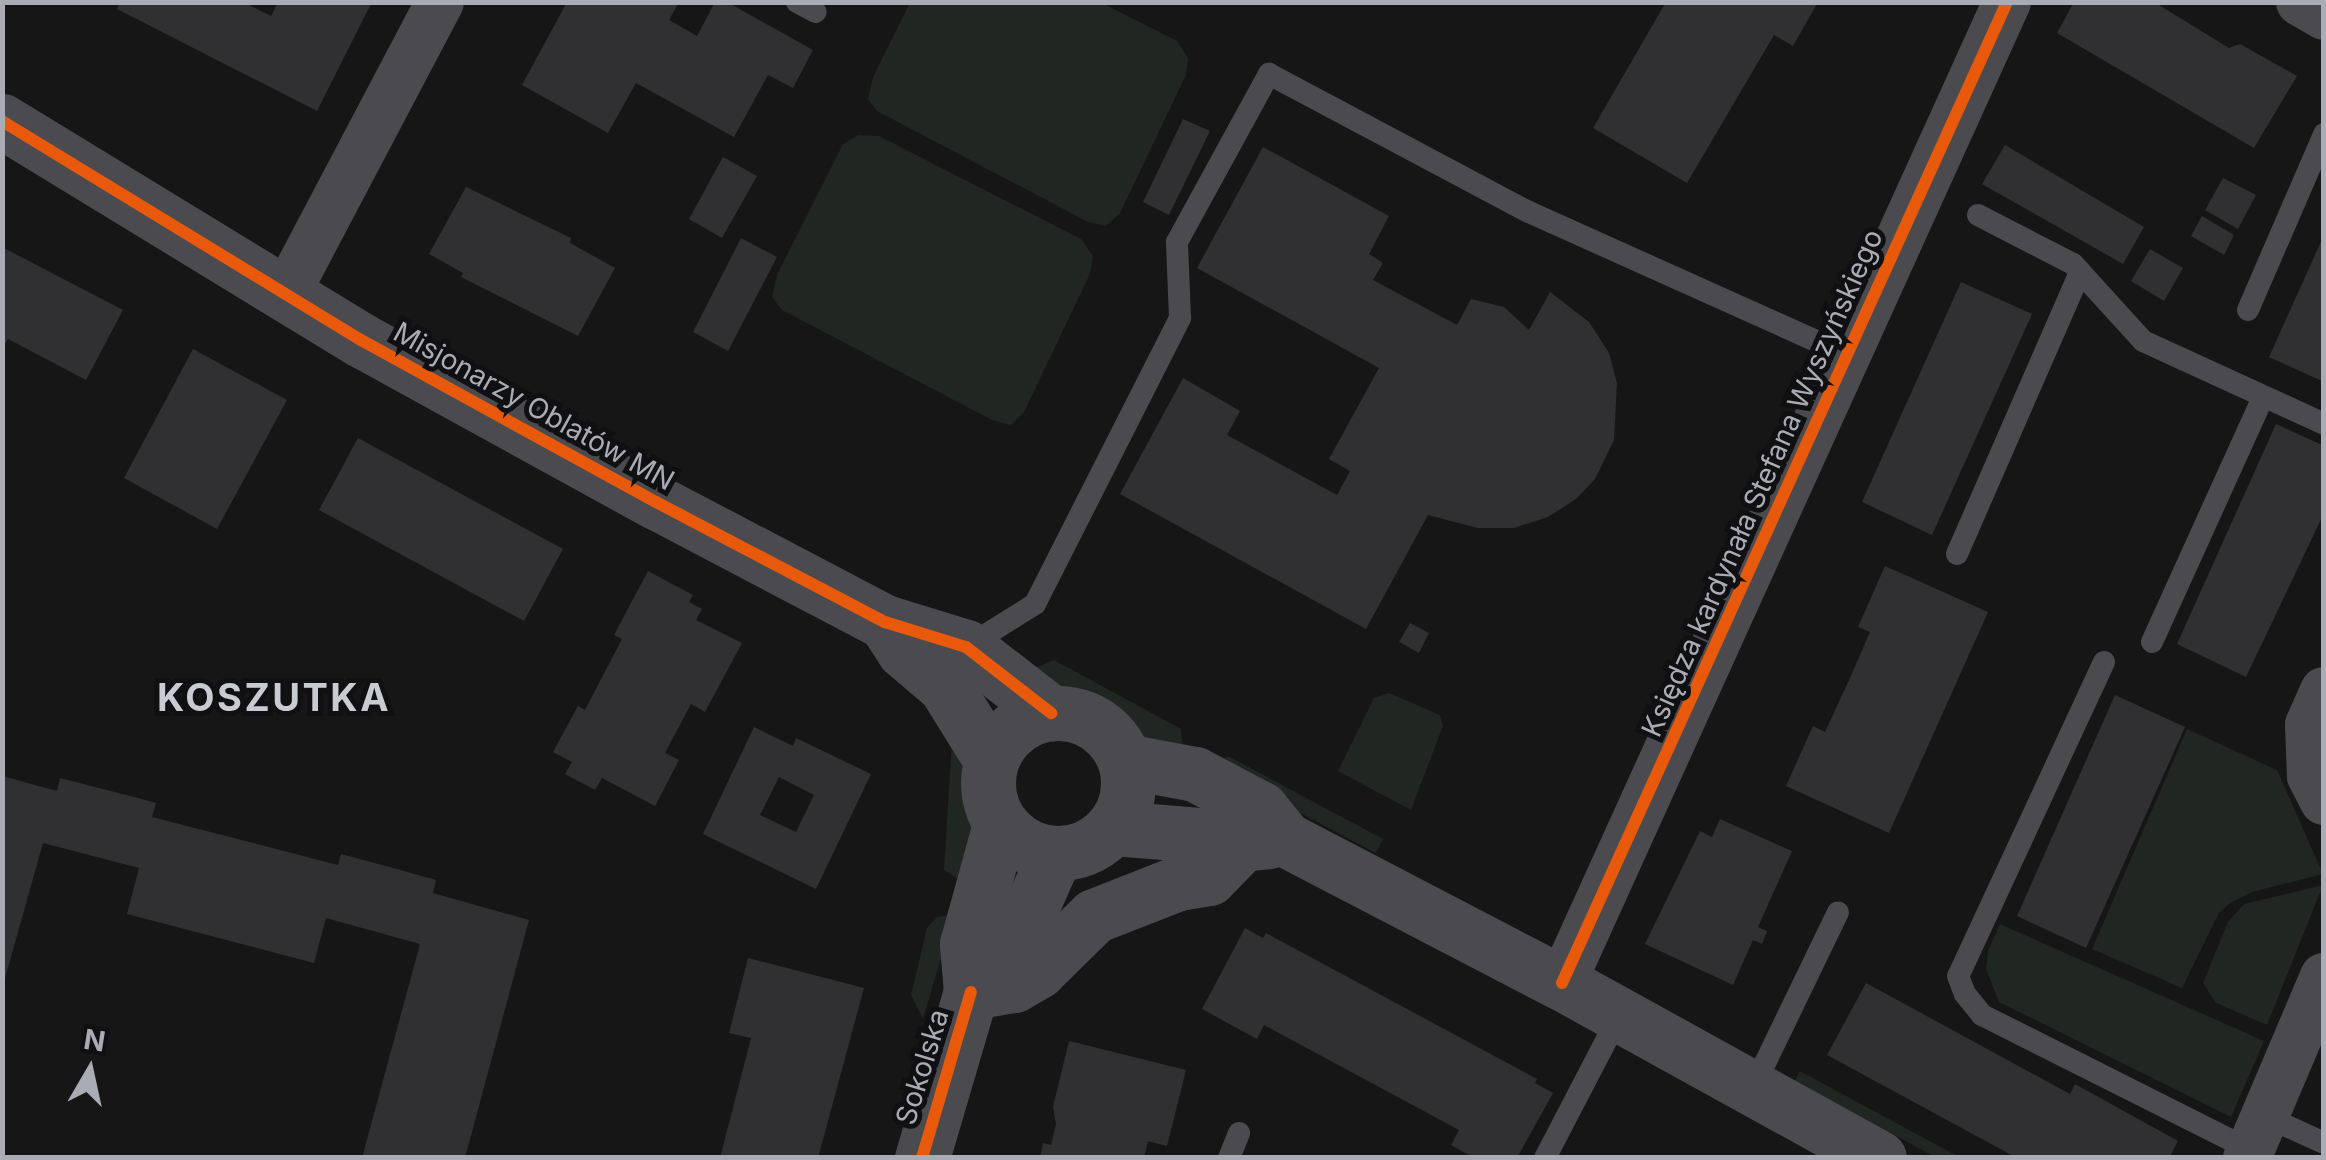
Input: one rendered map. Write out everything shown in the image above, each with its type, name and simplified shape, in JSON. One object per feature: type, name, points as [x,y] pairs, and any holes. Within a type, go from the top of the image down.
[{"type":"street","points":[[286,294],[440,2]]},
{"type":"street","name":"Księdza kardynała Stefana Wyszyńskiego","points":[[1562,983],[2007,2]]},
{"type":"street","points":[[2300,2],[2324,16]]},
{"type":"street","name":"Misjonarzy Oblatów MN","points":[[2,121],[286,294],[641,494],[885,622],[966,647],[1051,713]]},
{"type":"street","points":[[885,622],[904,651],[945,686],[991,760]]},
{"type":"street","points":[[2324,691],[2309,726],[2310,776],[2324,801]]},
{"type":"street","points":[[1051,713],[1074,715],[1096,724],[1114,740],[1125,761],[1128,784],[1125,807],[1113,828],[1088,848],[1055,854],[1024,846],[1000,825],[987,794],[991,760],[1004,737],[1025,720],[1051,713]]},
{"type":"street","points":[[1125,761],[1194,774],[1261,809],[1264,842]]},
{"type":"street","name":"Sokolska","points":[[993,989],[967,944],[1000,825]]},
{"type":"street","points":[[1113,828],[1264,842],[1562,983],[1879,1158]]},
{"type":"street","points":[[993,989],[1038,971],[1094,916],[1178,883],[1209,878],[1264,842]]},
{"type":"street","name":"Sokolska","points":[[922,1158],[1055,854]]},
{"type":"street","points":[[2254,1141],[2324,977]]},
{"type":"lane","points":[[966,647],[1035,604],[1180,318],[1177,242],[1269,74],[1529,212],[1848,355]]},
{"type":"lane","points":[[2248,310],[2324,134]]},
{"type":"lane","points":[[1978,215],[2073,264],[2143,340],[2324,424]]},
{"type":"lane","points":[[1957,554],[2080,272]]},
{"type":"lane","points":[[2152,642],[2263,398]]},
{"type":"lane","points":[[2104,662],[1958,976],[1965,994],[1982,1015],[2254,1141],[2324,1144]]},
{"type":"lane","points":[[1754,1088],[1838,912]]},
{"type":"lane","points":[[1546,1158],[1620,1014]]},
{"type":"lane","points":[[1230,1158],[1239,1133]]},
{"type":"shaded area","points":[[910,3],[1102,3],[1177,41],[1188,58],[1186,75],[1120,213],[1106,226],[1088,222],[877,111],[868,99],[873,77]]},
{"type":"shaded area","points":[[858,135],[879,136],[1081,239],[1093,256],[1090,274],[1024,412],[1011,425],[992,420],[782,310],[772,297],[777,275],[843,144]]},
{"type":"shaded area","points":[[1054,660],[1181,729],[1183,757],[1143,738],[1105,701],[1052,686],[1026,672]]},
{"type":"shaded area","points":[[1389,693],[1440,715],[1443,726],[1411,810],[1338,771],[1374,698]]},
{"type":"shaded area","points":[[2187,729],[2277,770],[2323,874],[2252,892],[2230,903],[2219,913],[2182,988],[2092,949]]},
{"type":"shaded area","points":[[952,741],[966,749],[965,786],[973,824],[967,885],[944,870]]},
{"type":"shaded area","points":[[1228,756],[1383,839],[1376,853],[1211,766]]},
{"type":"shaded area","points":[[2323,885],[2267,1025],[2216,1003],[2203,983],[2228,922],[2244,904]]},
{"type":"shaded area","points":[[954,914],[923,1019],[911,995],[927,928],[937,917]]},
{"type":"shaded area","points":[[2000,924],[2264,1041],[2231,1117],[1999,1002],[1986,969],[1988,951]]},
{"type":"shaded area","points":[[1800,1071],[1959,1157],[1935,1157],[1795,1081]]},
{"type":"building","points":[[120,2],[243,2],[271,16],[278,2],[372,2],[317,111],[117,9]]},
{"type":"building","points":[[567,2],[679,2],[669,20],[697,36],[715,2],[727,2],[813,50],[793,88],[768,75],[734,137],[636,83],[608,133],[522,85]]},
{"type":"building","points":[[1666,2],[1818,2],[1793,46],[1774,35],[1687,183],[1593,128]]},
{"type":"building","points":[[2074,2],[2154,2],[2229,48],[2240,44],[2297,76],[2254,148],[2057,33]]},
{"type":"building","points":[[1183,119],[1210,131],[1169,215],[1143,202]]},
{"type":"building","points":[[2005,145],[2144,227],[2123,264],[1982,184]]},
{"type":"building","points":[[1263,147],[1389,216],[1369,254],[1383,263],[1373,280],[1457,325],[1471,299],[1504,307],[1529,330],[1550,292],[1589,322],[1609,353],[1617,383],[1614,440],[1595,479],[1576,499],[1548,517],[1514,528],[1478,528],[1428,515],[1366,629],[1120,494],[1183,378],[1240,411],[1227,435],[1337,495],[1350,471],[1329,459],[1379,368],[1197,268]]},
{"type":"building","points":[[723,157],[757,176],[722,238],[689,219]]},
{"type":"building","points":[[2223,178],[2256,195],[2238,229],[2205,210]]},
{"type":"building","points":[[466,187],[571,238],[570,243],[615,268],[578,336],[461,277],[463,273],[429,254]]},
{"type":"building","points":[[2202,216],[2234,235],[2224,255],[2191,236]]},
{"type":"building","points":[[2324,235],[2324,382],[2269,357]]},
{"type":"building","points":[[741,238],[777,257],[728,351],[693,332]]},
{"type":"building","points":[[2,247],[123,310],[86,380],[8,339],[2,349]]},
{"type":"building","points":[[2150,249],[2183,268],[2164,301],[2131,281]]},
{"type":"building","points":[[1961,282],[2032,314],[1932,535],[1862,502]]},
{"type":"building","points":[[193,349],[287,400],[217,529],[124,478]]},
{"type":"building","points":[[2276,424],[2324,446],[2324,513],[2246,677],[2177,644]]},
{"type":"building","points":[[358,438],[563,549],[524,621],[319,510]]},
{"type":"building","points":[[1885,566],[1988,612],[1889,833],[1786,786],[1813,726],[1825,732],[1850,678],[1870,632],[1858,627]]},
{"type":"building","points":[[648,571],[693,595],[689,602],[702,609],[696,620],[742,643],[705,712],[691,704],[665,753],[679,760],[655,806],[602,778],[595,790],[565,774],[572,762],[553,752],[578,706],[585,710],[622,639],[614,635]]},
{"type":"building","points":[[1410,623],[1429,633],[1419,653],[1399,642]]},
{"type":"building","points":[[2115,695],[2185,727],[2086,948],[2017,916]]},
{"type":"building","points":[[754,727],[793,746],[796,738],[871,774],[816,889],[703,834]],"holes":[[[779,777],[814,795],[796,832],[760,815]]]},
{"type":"building","points":[[2,776],[57,791],[60,778],[156,803],[152,817],[338,865],[341,854],[404,871],[436,880],[433,893],[529,920],[465,1158],[362,1158],[420,944],[326,918],[314,963],[127,914],[139,868],[43,843],[2,989]]},
{"type":"building","points":[[1720,819],[1792,851],[1758,927],[1767,931],[1762,944],[1753,940],[1733,985],[1645,944],[1700,831],[1712,837]]},
{"type":"building","points":[[1245,928],[1263,938],[1266,933],[1537,1079],[1535,1083],[1553,1093],[1517,1158],[1474,1158],[1451,1145],[1459,1130],[1264,1025],[1257,1039],[1202,1009]]},
{"type":"building","points":[[748,958],[864,988],[818,1158],[720,1158],[751,1038],[729,1033]]},
{"type":"building","points":[[1866,983],[2070,1094],[2075,1084],[2178,1141],[2169,1158],[2017,1158],[1827,1055]]},
{"type":"building","points":[[1069,1041],[1186,1070],[1167,1146],[1148,1141],[1144,1158],[1040,1158],[1043,1143],[1051,1145],[1056,1124],[1053,1107]]},
{"type":"cycle path","points":[[1562,983],[2007,2]]},
{"type":"cycle path","points":[[2,121],[361,340],[656,502],[885,622],[966,647],[1051,713]]},
{"type":"cycle path","points":[[922,1158],[971,992]]},
{"type":"district","name":"KOSZUTKA","points":[[274,698]]}]
